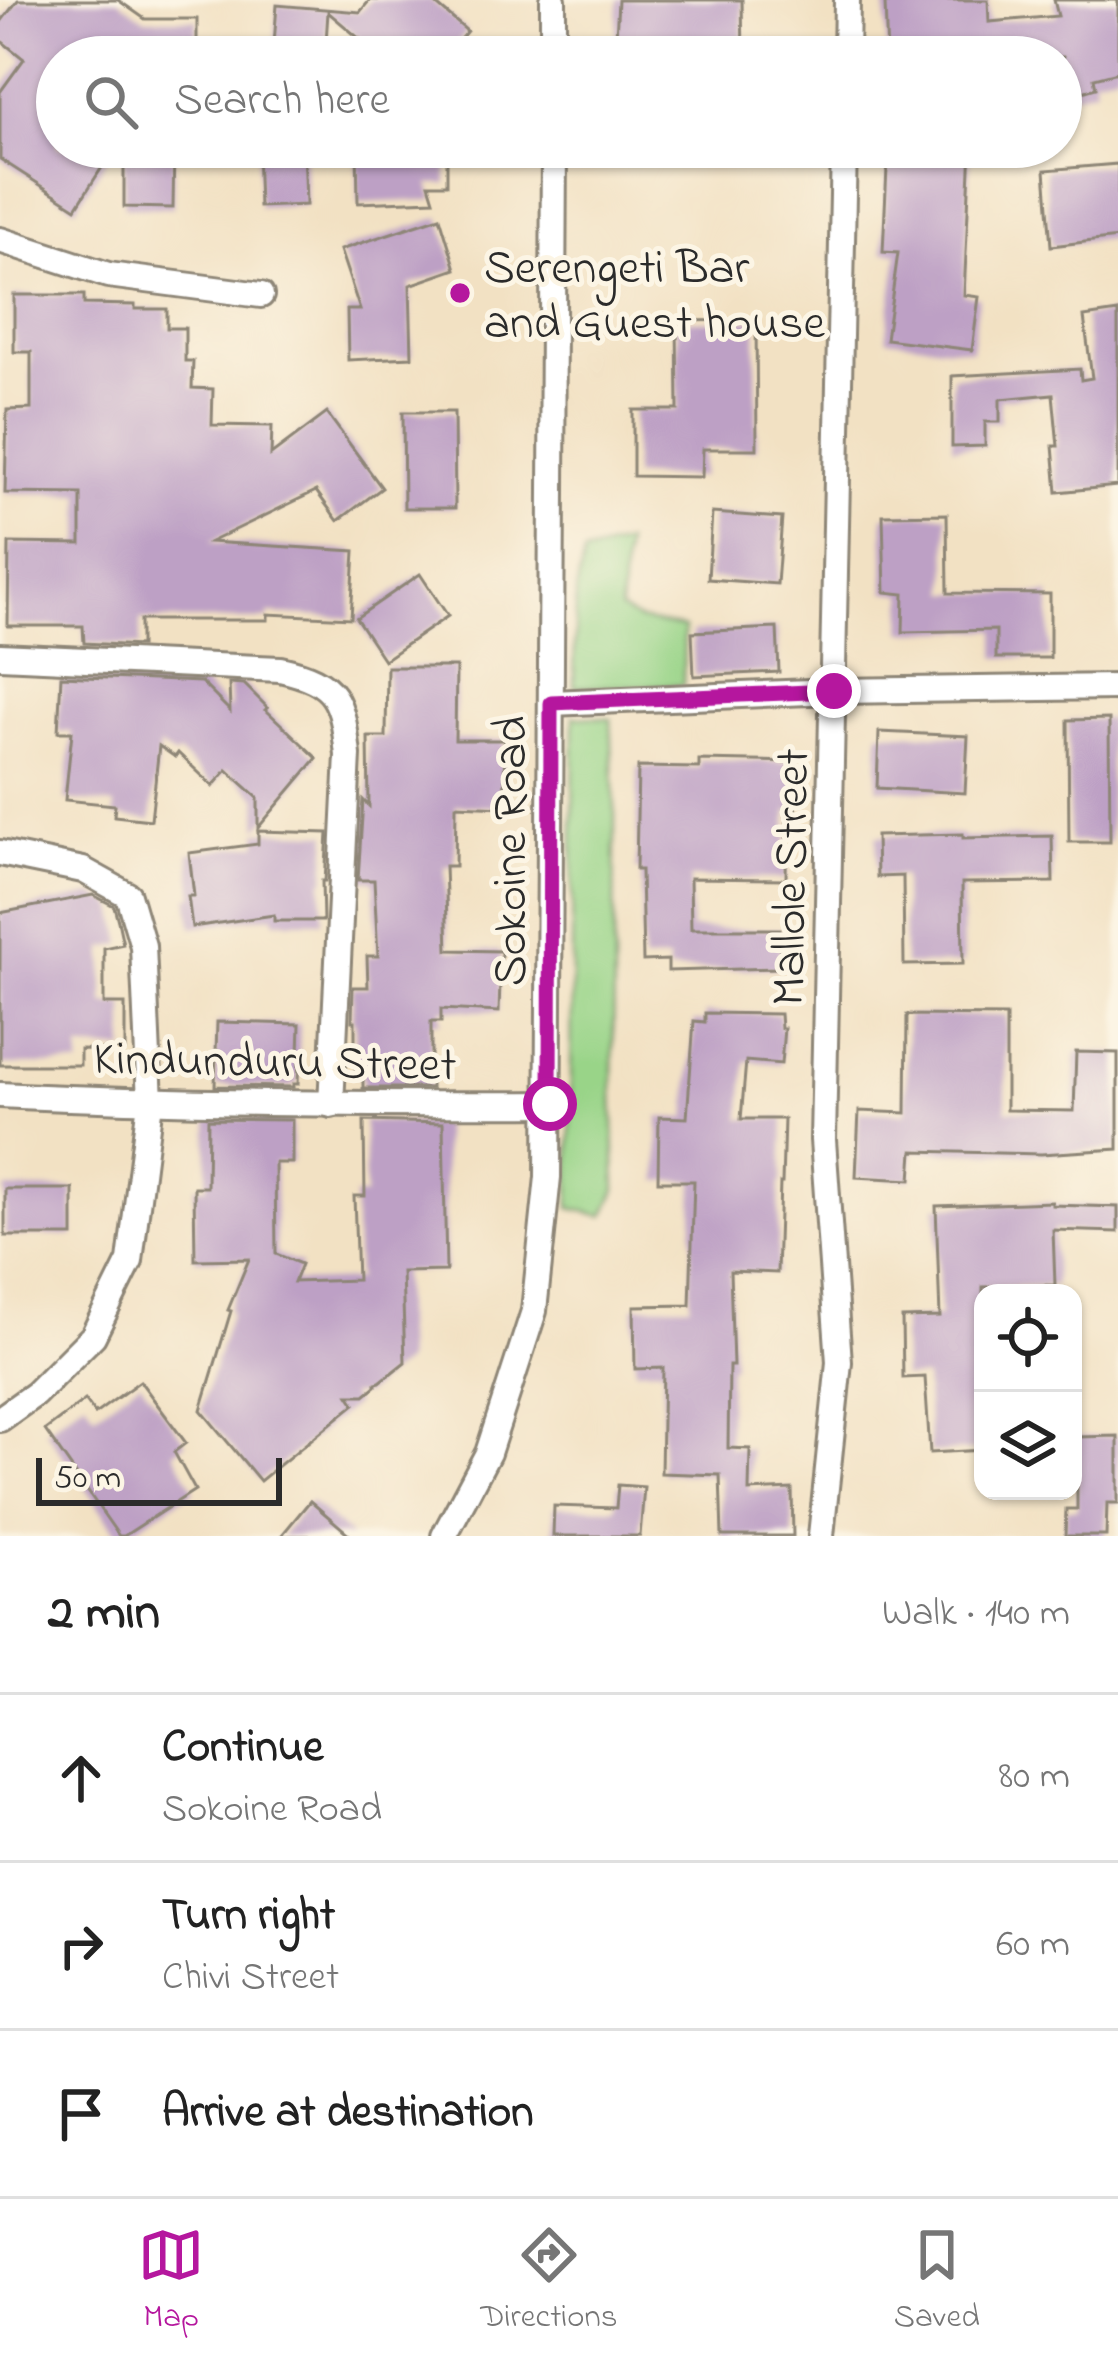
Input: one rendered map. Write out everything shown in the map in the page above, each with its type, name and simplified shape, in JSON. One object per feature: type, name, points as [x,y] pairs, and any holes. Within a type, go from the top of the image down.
[{"type":"street","points":[[553,0],[553,36]]},
{"type":"street","points":[[846,36],[847,0]]},
{"type":"street","name":"Sokoine Road","points":[[444,1536],[488,1453],[534,1311],[548,1177],[554,168]]},
{"type":"street","name":"Mallole Street","points":[[821,1536],[839,1362],[823,1140],[844,168]]},
{"type":"street","points":[[0,240],[108,274],[261,295]]},
{"type":"street","points":[[0,656],[280,669],[329,688],[344,719],[348,755],[331,1106]]},
{"type":"street","points":[[551,703],[834,691],[1118,687]]},
{"type":"street","points":[[0,853],[83,870],[128,895],[143,946],[150,1102],[130,1261],[94,1336],[35,1394],[0,1419]]},
{"type":"street","name":"Kindunduru Street","points":[[0,1094],[331,1106],[550,1104]]},
{"type":"green space","points":[[625,543],[620,610],[639,620],[684,628],[683,685],[574,687],[576,592],[584,554]]},
{"type":"green space","points":[[574,716],[611,719],[616,1190],[604,1216],[570,1208]]},
{"type":"building","points":[[18,0],[118,0],[145,19],[197,19],[197,36],[36,36],[36,168],[102,168],[76,208],[0,159],[0,92],[24,59],[0,40],[0,23]]},
{"type":"building","points":[[370,0],[431,0],[467,31],[463,36],[356,36],[328,12],[326,36],[275,36],[277,5],[360,12]]},
{"type":"building","points":[[618,0],[742,0],[743,36],[616,36]]},
{"type":"building","points":[[988,0],[989,22],[1058,16],[1054,0],[1118,0],[1118,72],[1094,78],[1096,88],[1082,92],[1082,36],[886,36],[885,3]]},
{"type":"building","points":[[1118,164],[1118,238],[1051,246],[1045,170]]},
{"type":"building","points":[[124,168],[174,168],[173,208],[124,207]]},
{"type":"building","points":[[258,168],[305,168],[306,205],[259,207]]},
{"type":"building","points":[[357,168],[447,168],[447,184],[429,184],[434,200],[358,203]]},
{"type":"building","points":[[887,168],[970,168],[964,295],[979,297],[972,350],[886,339],[898,253],[883,252]]},
{"type":"building","points":[[440,217],[456,269],[410,285],[412,357],[348,360],[347,310],[360,310],[340,250]]},
{"type":"building","points":[[14,295],[84,295],[84,304],[167,309],[167,328],[185,328],[185,361],[193,361],[192,388],[213,389],[212,425],[272,426],[271,455],[327,413],[382,488],[338,521],[316,491],[210,542],[355,551],[351,618],[268,614],[268,620],[140,620],[140,646],[84,643],[83,626],[8,626],[9,543],[81,544],[81,494],[5,493],[7,410],[31,409],[31,352],[14,352]]},
{"type":"building","points":[[1118,312],[1118,486],[1057,492],[1053,394],[1000,399],[1000,422],[985,422],[985,446],[952,447],[952,376],[1080,369],[1081,380],[1092,378],[1084,317]]},
{"type":"building","points":[[756,320],[757,449],[703,449],[702,477],[633,476],[633,410],[678,410],[677,321]]},
{"type":"building","points":[[403,412],[454,412],[455,508],[404,508]]},
{"type":"building","points":[[712,513],[782,518],[777,584],[708,579]]},
{"type":"building","points":[[947,514],[948,593],[1050,594],[1050,658],[996,658],[996,630],[903,632],[904,594],[885,592],[883,515]]},
{"type":"building","points":[[420,574],[448,616],[384,660],[356,618]]},
{"type":"building","points":[[777,628],[779,672],[694,676],[692,632]]},
{"type":"building","points":[[387,667],[456,667],[455,740],[504,740],[505,807],[456,805],[455,866],[445,866],[448,950],[501,951],[499,1012],[441,1009],[441,1022],[431,1022],[431,1088],[363,1088],[363,1076],[355,1076],[353,987],[368,987],[367,956],[378,956],[374,880],[358,880],[363,800],[369,806],[368,737],[386,737]]},
{"type":"building","points":[[61,676],[201,682],[230,711],[229,683],[244,684],[317,758],[258,828],[258,798],[227,770],[213,786],[178,753],[175,757],[159,746],[151,820],[114,816],[115,805],[65,800],[72,732],[58,732]]},
{"type":"building","points":[[1109,719],[1110,842],[1069,842],[1068,720]]},
{"type":"building","points":[[879,732],[968,736],[965,793],[877,788]]},
{"type":"building","points":[[699,760],[797,762],[796,811],[787,811],[786,879],[690,878],[691,929],[780,929],[780,968],[668,971],[668,960],[643,961],[641,870],[636,870],[638,767],[699,768]]},
{"type":"building","points":[[258,831],[328,833],[323,921],[274,921],[274,915],[192,927],[189,853],[258,844]]},
{"type":"building","points":[[963,834],[963,838],[1052,836],[1053,882],[962,883],[963,964],[904,965],[903,876],[877,877],[876,836]]},
{"type":"building","points":[[93,895],[114,906],[123,944],[104,948],[104,1004],[125,1004],[125,1050],[80,1049],[80,1065],[0,1065],[0,913]]},
{"type":"building","points":[[705,1013],[780,1014],[784,1028],[781,1064],[746,1061],[741,1119],[784,1119],[782,1183],[777,1273],[730,1271],[733,1366],[729,1366],[728,1448],[750,1449],[749,1491],[792,1489],[793,1536],[722,1536],[720,1475],[661,1473],[663,1368],[635,1369],[634,1306],[690,1305],[694,1181],[658,1181],[659,1117],[687,1118],[694,1021],[705,1022]]},
{"type":"building","points":[[907,1015],[1006,1016],[1006,1110],[1074,1111],[1076,1052],[1118,1053],[1118,1149],[1041,1154],[913,1151],[911,1180],[856,1177],[859,1111],[906,1113]]},
{"type":"building","points":[[217,1022],[300,1024],[298,1084],[215,1086]]},
{"type":"building","points":[[208,1119],[292,1120],[292,1163],[275,1163],[276,1254],[301,1264],[294,1282],[357,1280],[354,1196],[365,1196],[364,1121],[443,1123],[446,1271],[402,1272],[405,1362],[365,1395],[349,1395],[355,1404],[260,1481],[201,1410],[228,1310],[249,1259],[195,1260],[194,1187],[207,1187]]},
{"type":"building","points":[[5,1189],[73,1189],[73,1236],[5,1236]]},
{"type":"building","points":[[1052,1202],[1118,1207],[1118,1232],[1053,1230],[1055,1284],[974,1284],[974,1451],[930,1453],[925,1377],[903,1378],[902,1318],[940,1317],[936,1206]]},
{"type":"building","points":[[140,1381],[186,1443],[174,1452],[195,1490],[119,1536],[45,1430],[85,1400],[95,1414]]},
{"type":"building","points":[[1118,1436],[1118,1503],[1107,1503],[1106,1536],[1065,1536],[1066,1509],[1077,1509],[1077,1500],[1082,1500],[1082,1437]]},
{"type":"building","points":[[618,1485],[644,1487],[640,1536],[553,1536],[554,1506],[616,1508]]},
{"type":"building","points":[[310,1501],[351,1536],[281,1536]]},
{"type":"place","name":"Serengeti Bar and Guest house","points":[[460,293]]},
{"type":"route","points":[[550,1104],[551,703],[834,691]]}]
